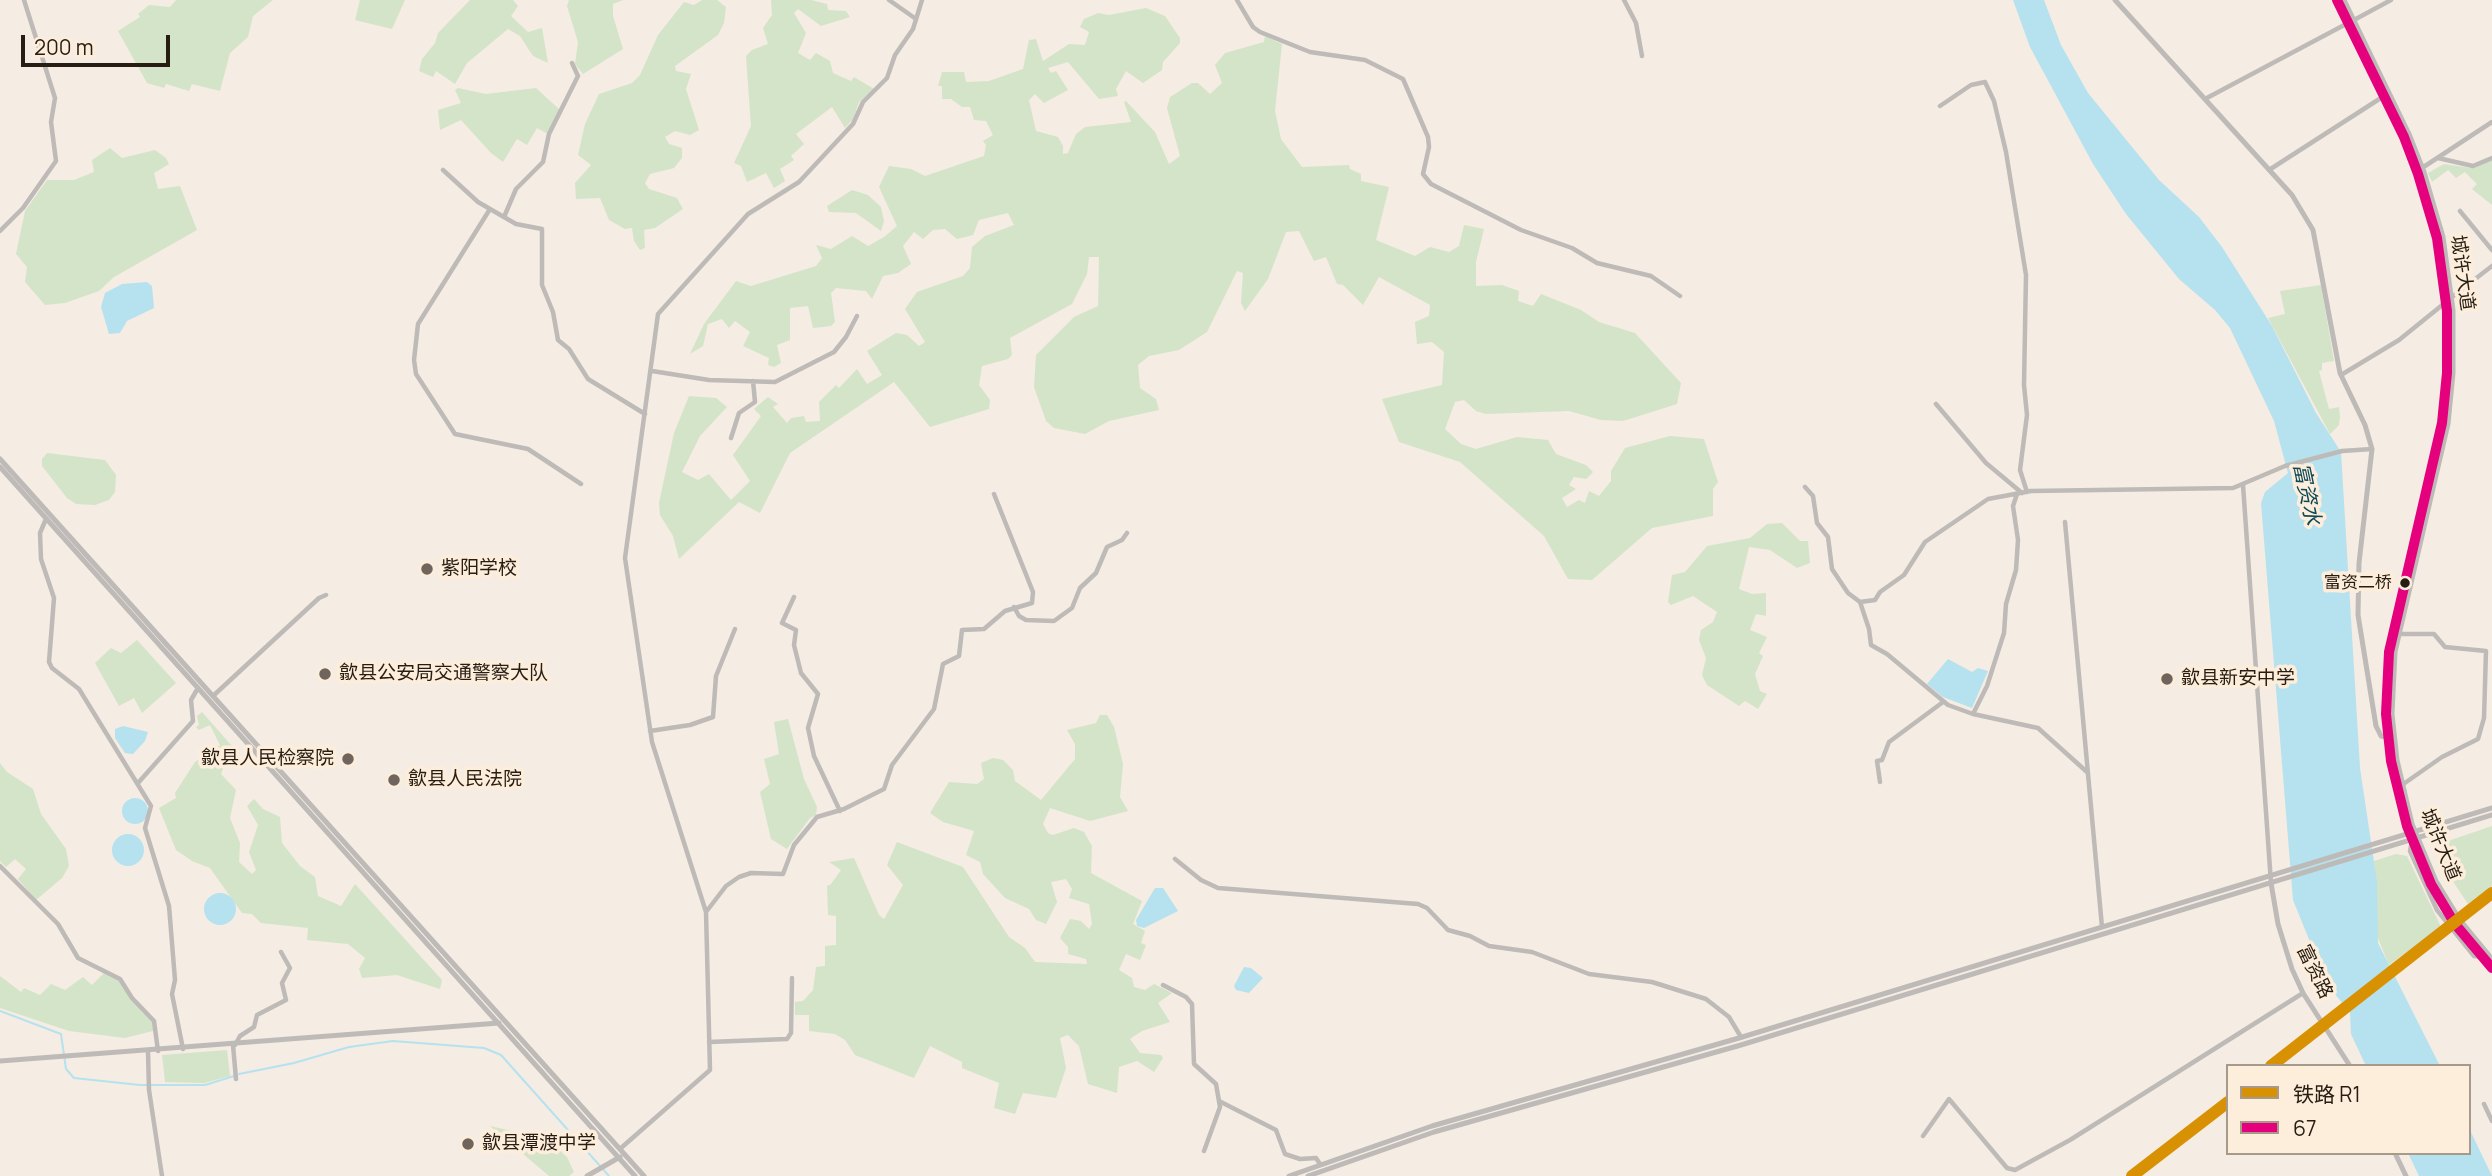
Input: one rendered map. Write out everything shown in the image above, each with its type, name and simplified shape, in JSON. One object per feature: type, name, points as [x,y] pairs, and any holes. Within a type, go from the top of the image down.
[{"type":"main road","points":[[2115,0],[2297,202],[2313,230],[2341,375],[2365,425],[2372,449],[2359,563],[2358,615],[2376,726],[2381,736],[2391,738]]},
{"type":"main road","name":"城许大道","points":[[2337,0],[2351,22],[2422,168],[2442,237],[2452,297],[2454,354],[2448,424],[2398,634],[2392,690],[2391,738],[2414,837],[2448,903],[2492,959]]},
{"type":"main road","name":"城许大道","points":[[2344,0],[2424,190],[2438,247],[2446,302],[2448,354],[2444,408],[2432,472],[2391,640],[2386,697],[2393,776],[2414,837],[2443,906],[2492,968]]},
{"type":"main road","points":[[0,458],[644,1176]]},
{"type":"main road","points":[[0,467],[635,1176]]},
{"type":"main road","points":[[2414,837],[2492,808]]},
{"type":"main road","points":[[1308,1176],[1434,1132],[1741,1045],[2284,876],[2492,815]]},
{"type":"main road","points":[[1289,1176],[1451,1120],[1741,1037],[2102,927],[2271,880]]},
{"type":"main road","name":"富资路","points":[[2271,880],[2284,946],[2303,993],[2349,1064]]},
{"type":"main road","points":[[0,1061],[148,1052],[499,1023]]},
{"type":"main road","points":[[2396,1155],[2406,1176]]},
{"type":"main road","points":[[587,1176],[620,1157]]},
{"type":"street","points":[[0,230],[23,208],[56,161],[51,122],[55,98],[24,0]]},
{"type":"street","points":[[889,0],[916,19]]},
{"type":"street","points":[[621,1149],[710,1070],[706,912],[661,775],[650,731],[625,558],[652,371],[657,316],[750,211],[799,181],[853,124],[863,102],[887,78],[894,56],[913,29],[922,0]]},
{"type":"street","points":[[1237,0],[1253,27],[1260,32],[1310,52],[1365,60],[1403,79],[1428,136],[1429,147],[1423,174],[1431,184],[1521,230],[1572,248],[1597,263],[1651,276],[1680,296]]},
{"type":"street","points":[[1624,0],[1636,23],[1642,56]]},
{"type":"street","points":[[2205,99],[2391,0]]},
{"type":"street","points":[[504,217],[514,192],[543,162],[549,134],[578,76],[572,63]]},
{"type":"street","points":[[1940,106],[1971,85],[1985,82],[1994,102],[2006,152],[2026,275],[2024,385],[2027,415],[2020,470],[2022,493],[2013,506],[2018,536],[2016,570],[2006,604],[2004,633],[1987,686],[1973,714]]},
{"type":"street","points":[[2269,170],[2384,96]]},
{"type":"street","points":[[2422,168],[2492,122]]},
{"type":"street","points":[[2437,158],[2473,166],[2492,158]]},
{"type":"street","points":[[443,170],[478,202],[504,217],[542,231],[542,285],[553,312],[558,340],[569,349],[588,379],[645,414]]},
{"type":"street","points":[[490,209],[418,324],[414,360],[416,374],[455,434],[528,449],[581,484]]},
{"type":"street","points":[[2460,211],[2492,250]]},
{"type":"street","points":[[2452,297],[2492,266]]},
{"type":"street","points":[[2341,375],[2399,340],[2446,302]]},
{"type":"street","points":[[652,371],[709,380],[775,382],[826,358],[843,342],[857,316]]},
{"type":"street","points":[[731,438],[739,413],[755,402],[753,381]]},
{"type":"street","points":[[1936,404],[1986,463],[2022,493]]},
{"type":"street","points":[[1860,602],[1875,600],[1880,592],[1904,575],[1925,542],[1988,499],[2022,493],[2221,488],[2243,485],[2285,466],[2342,451],[2372,449]]},
{"type":"street","points":[[2243,485],[2271,880]]},
{"type":"street","points":[[1805,487],[1813,496],[1817,523],[1828,537],[1832,569],[1848,593],[1860,602],[1871,645],[1887,654],[1943,702],[1973,714],[2038,728],[2087,772]]},
{"type":"street","points":[[706,912],[721,891],[739,877],[751,873],[783,874],[793,845],[811,822],[823,814],[840,810],[884,789],[892,765],[934,709],[943,664],[959,656],[962,629],[984,629],[1014,607],[1028,606],[1034,596],[994,494]]},
{"type":"street","points":[[46,519],[40,537],[42,563],[54,598],[51,667],[79,689],[150,806],[145,828],[169,906],[175,980],[172,994],[183,1049]]},
{"type":"street","points":[[2065,522],[2102,927]]},
{"type":"street","points":[[1014,607],[1019,616],[1026,620],[1054,621],[1072,608],[1080,588],[1096,573],[1107,547],[1122,540],[1127,533]]},
{"type":"street","points":[[213,696],[319,598],[326,595]]},
{"type":"street","points":[[794,597],[782,622],[796,630],[794,646],[801,673],[818,694],[808,728],[814,756],[840,810]]},
{"type":"street","points":[[650,731],[690,725],[713,717],[716,676],[735,629]]},
{"type":"street","points":[[2398,634],[2434,634],[2445,646],[2486,651],[2489,678],[2484,718],[2478,739],[2442,757],[2402,786]]},
{"type":"street","points":[[138,784],[193,721],[191,700],[198,688]]},
{"type":"street","points":[[1880,782],[1877,761],[1882,760],[1889,742],[1943,702]]},
{"type":"street","points":[[1175,859],[1201,880],[1218,888],[1418,904],[1427,908],[1448,930],[1489,946],[1532,952],[1589,974],[1652,982],[1706,999],[1733,1022],[1741,1037]]},
{"type":"street","points":[[0,866],[58,925],[78,958],[120,979],[132,998],[154,1021],[158,1051]]},
{"type":"street","points":[[236,1079],[234,1045],[240,1036],[254,1027],[257,1015],[286,1000],[282,984],[290,968],[281,952]]},
{"type":"street","points":[[709,1042],[787,1039],[791,1033],[792,978]]},
{"type":"street","points":[[1163,985],[1186,997],[1192,1004],[1194,1064],[1213,1079],[1219,1101],[1216,1123],[1204,1151]]},
{"type":"street","points":[[1923,1136],[1949,1099],[2007,1168],[2015,1170],[2070,1140],[2303,993]]},
{"type":"street","points":[[148,1052],[149,1090],[162,1176]]},
{"type":"street","points":[[1219,1101],[1276,1130],[1285,1154],[1300,1159],[1314,1157],[1320,1164]]},
{"type":"street","points":[[2484,1104],[2492,1121]]},
{"type":"street","points":[[1331,1167],[1333,1176]]},
{"type":"green space","points":[[176,0],[273,0],[253,16],[248,37],[230,53],[220,91],[192,84],[189,91],[166,84],[164,88],[147,83],[118,31],[140,17],[138,14],[149,5],[170,7]]},
{"type":"green space","points":[[360,0],[405,0],[392,29],[355,20]]},
{"type":"green space","points":[[470,0],[513,0],[518,6],[511,16],[528,32],[542,28],[548,63],[533,56],[520,36],[508,29],[467,63],[455,84],[436,71],[433,77],[419,71],[422,59],[435,43],[438,33]]},
{"type":"green space","points":[[569,0],[623,0],[613,4],[613,16],[623,49],[583,74],[575,64],[578,42],[567,6]]},
{"type":"green space","points":[[702,0],[717,0],[726,7],[724,23],[718,35],[675,66],[676,71],[691,74],[686,89],[699,130],[690,135],[675,131],[665,137],[669,144],[682,148],[682,158],[674,168],[650,174],[645,183],[649,189],[677,198],[683,209],[655,228],[644,230],[645,248],[640,250],[634,241],[632,228],[625,229],[609,220],[600,198],[576,199],[575,183],[591,165],[578,155],[585,124],[599,94],[632,83],[640,75],[658,35],[684,2],[694,5]]},
{"type":"green space","points":[[771,0],[811,0],[827,4],[828,10],[846,11],[850,17],[821,26],[798,9],[794,13],[806,33],[798,53],[810,60],[816,53],[830,61],[833,73],[851,81],[854,77],[874,89],[859,102],[853,119],[845,128],[832,107],[796,134],[804,144],[791,156],[794,160],[780,169],[785,181],[774,188],[766,173],[747,182],[741,166],[734,163],[751,126],[746,56],[752,50],[768,44],[763,28],[772,15]]},
{"type":"green space","points":[[1146,8],[1165,16],[1180,38],[1180,43],[1163,62],[1162,70],[1143,83],[1126,71],[1116,89],[1118,96],[1099,99],[1068,62],[1048,68],[1051,73],[1056,71],[1068,90],[1044,103],[1035,94],[1029,100],[1036,131],[1058,137],[1063,146],[1063,154],[1068,153],[1076,134],[1085,127],[1131,122],[1124,102],[1126,101],[1155,132],[1169,164],[1180,156],[1167,108],[1170,97],[1192,83],[1198,83],[1210,94],[1222,83],[1215,65],[1225,53],[1264,42],[1265,36],[1282,44],[1275,111],[1281,139],[1302,167],[1349,165],[1350,169],[1361,174],[1361,181],[1389,187],[1376,240],[1415,256],[1430,247],[1449,252],[1459,246],[1464,225],[1484,229],[1476,262],[1476,286],[1502,285],[1519,291],[1518,301],[1533,306],[1541,294],[1581,310],[1599,322],[1635,333],[1681,383],[1677,404],[1623,421],[1601,420],[1569,411],[1486,414],[1476,411],[1464,400],[1455,402],[1445,429],[1461,444],[1476,449],[1517,437],[1548,440],[1556,454],[1586,465],[1593,472],[1586,479],[1574,477],[1569,485],[1576,489],[1562,498],[1567,507],[1579,500],[1585,503],[1589,491],[1599,496],[1611,481],[1611,471],[1625,448],[1670,436],[1704,439],[1718,482],[1713,489],[1713,516],[1652,528],[1592,580],[1568,579],[1544,536],[1460,462],[1399,442],[1382,399],[1442,385],[1444,352],[1432,342],[1417,344],[1415,322],[1429,316],[1430,305],[1379,277],[1363,305],[1343,285],[1337,284],[1326,257],[1314,261],[1299,231],[1286,232],[1268,279],[1245,311],[1241,303],[1243,273],[1237,271],[1207,332],[1179,350],[1149,356],[1138,365],[1140,388],[1156,399],[1159,410],[1109,421],[1085,434],[1054,428],[1046,421],[1034,387],[1036,355],[1074,317],[1098,306],[1099,257],[1089,257],[1087,274],[1072,304],[1010,338],[1012,355],[1008,359],[982,366],[979,385],[990,400],[989,409],[930,427],[894,382],[790,453],[760,513],[739,502],[679,559],[673,536],[660,515],[659,503],[674,433],[689,396],[716,398],[727,407],[700,436],[682,472],[698,480],[709,474],[731,500],[750,481],[733,455],[761,416],[754,409],[768,397],[778,404],[773,407],[787,423],[791,418],[804,416],[806,422],[820,421],[819,402],[836,385],[839,388],[857,369],[867,384],[882,375],[867,351],[896,333],[907,335],[919,346],[925,342],[905,309],[917,292],[963,276],[970,268],[972,247],[985,236],[1014,225],[1008,213],[979,220],[973,235],[957,239],[945,229],[933,230],[923,239],[914,232],[903,246],[911,264],[898,273],[883,276],[872,299],[866,291],[836,288],[831,293],[835,322],[831,326],[813,328],[808,306],[790,308],[790,340],[777,345],[781,363],[774,367],[768,365],[769,358],[743,346],[750,332],[735,321],[729,328],[722,319],[708,324],[703,346],[690,354],[704,324],[736,281],[751,286],[816,266],[822,258],[816,245],[831,249],[852,236],[868,246],[884,237],[897,226],[879,187],[889,166],[911,169],[925,176],[984,156],[986,145],[983,141],[993,135],[986,121],[974,120],[970,107],[962,107],[951,99],[942,99],[942,86],[938,86],[942,72],[964,72],[966,82],[989,81],[1023,69],[1029,40],[1036,39],[1043,61],[1069,44],[1085,45],[1089,32],[1080,27],[1084,19],[1098,13],[1109,15]]},
{"type":"green space","points":[[458,88],[486,94],[536,88],[560,110],[548,134],[537,128],[527,145],[517,139],[503,162],[491,153],[461,120],[440,130],[438,110],[461,103],[455,90]]},
{"type":"green space","points":[[110,148],[122,158],[155,150],[166,158],[169,164],[154,173],[158,189],[180,186],[197,230],[114,277],[99,291],[65,303],[45,305],[25,282],[27,267],[16,254],[25,211],[47,180],[74,180],[94,172],[92,160]]},
{"type":"green space","points":[[2492,160],[2492,205],[2472,189],[2477,184],[2465,172],[2456,178],[2448,170],[2432,182],[2428,173],[2444,164],[2471,168]]},
{"type":"green space","points":[[852,190],[868,195],[881,207],[884,221],[881,231],[856,213],[829,212],[827,206]]},
{"type":"green space","points":[[2321,285],[2334,361],[2322,363],[2322,370],[2319,371],[2329,409],[2339,407],[2340,417],[2339,425],[2330,434],[2268,318],[2285,314],[2280,291]]},
{"type":"green space","points":[[47,453],[105,460],[116,475],[115,492],[109,500],[95,505],[76,504],[67,498],[42,466],[42,459]]},
{"type":"green space","points":[[1782,523],[1800,541],[1808,541],[1810,563],[1797,568],[1770,550],[1749,547],[1739,589],[1752,594],[1766,593],[1766,616],[1756,614],[1750,630],[1767,637],[1759,653],[1763,656],[1755,674],[1760,691],[1767,694],[1758,709],[1745,701],[1739,706],[1707,685],[1702,675],[1706,658],[1699,640],[1701,630],[1713,622],[1717,612],[1693,596],[1671,605],[1668,602],[1672,575],[1685,572],[1707,546],[1750,538],[1767,524]]},
{"type":"green space","points":[[137,640],[176,683],[142,713],[134,698],[119,706],[95,663],[111,648],[121,653]]},
{"type":"green space","points":[[202,712],[232,746],[221,774],[236,790],[230,818],[240,843],[239,862],[252,874],[256,870],[249,852],[258,825],[247,806],[254,799],[263,809],[280,817],[282,843],[300,866],[315,877],[318,896],[341,906],[355,884],[442,980],[440,989],[397,975],[362,978],[359,969],[365,958],[348,944],[307,940],[308,928],[261,923],[252,914],[242,913],[210,868],[192,861],[176,850],[159,808],[176,798],[175,793],[195,762],[220,745],[210,725],[199,730],[196,727],[199,725],[197,716]]},
{"type":"green space","points":[[1100,715],[1107,715],[1114,727],[1123,764],[1120,797],[1128,811],[1090,821],[1050,808],[1043,824],[1048,833],[1053,835],[1074,828],[1084,832],[1092,846],[1091,873],[1142,901],[1133,924],[1145,931],[1141,943],[1146,945],[1140,960],[1126,954],[1119,970],[1132,978],[1134,987],[1145,990],[1154,984],[1172,993],[1158,1003],[1170,1022],[1142,1031],[1130,1039],[1140,1053],[1161,1055],[1163,1058],[1154,1072],[1137,1061],[1119,1067],[1117,1093],[1088,1084],[1079,1046],[1068,1035],[1060,1038],[1066,1068],[1056,1098],[1023,1093],[1015,1114],[994,1108],[999,1083],[962,1068],[962,1062],[930,1046],[914,1078],[855,1055],[845,1040],[835,1034],[809,1031],[809,1015],[795,1015],[795,1002],[803,1001],[813,990],[816,967],[825,966],[825,946],[836,945],[836,916],[828,915],[827,886],[841,870],[829,862],[854,858],[879,915],[884,919],[903,885],[887,865],[897,842],[963,867],[1009,937],[1025,948],[1035,962],[1087,964],[1086,959],[1068,954],[1068,947],[1060,938],[1070,919],[1081,921],[1089,929],[1092,924],[1089,904],[1069,898],[1072,889],[1066,879],[1051,882],[1057,902],[1046,924],[1036,920],[1029,909],[1005,898],[983,874],[980,862],[966,855],[974,831],[943,822],[930,813],[949,782],[977,784],[984,779],[981,763],[993,758],[1003,760],[1013,770],[1015,781],[1041,800],[1075,759],[1075,744],[1067,730],[1096,723]]},
{"type":"green space","points":[[788,719],[804,779],[817,807],[816,815],[810,818],[787,849],[771,839],[760,792],[770,784],[764,759],[779,754],[774,722]]},
{"type":"green space","points":[[0,763],[7,772],[33,789],[41,814],[66,849],[69,866],[62,878],[36,900],[18,879],[26,869],[15,859],[6,867],[0,861]]},
{"type":"green space","points":[[2492,826],[2492,886],[2468,904],[2448,874],[2437,849],[2445,842]]},
{"type":"green space","points":[[2396,854],[2407,856],[2441,927],[2389,965],[2377,936],[2374,861]]},
{"type":"green space","points":[[105,972],[116,978],[150,1018],[155,1028],[153,1031],[125,1038],[69,1031],[0,1008],[0,976],[21,992],[24,988],[40,995],[51,984],[65,990],[83,977],[92,985]]},
{"type":"green space","points":[[227,1050],[230,1076],[204,1083],[165,1082],[162,1055]]},
{"type":"green space","points":[[490,1126],[547,1139],[567,1157],[574,1172],[569,1176],[549,1176]]},
{"type":"water","name":"富资水","points":[[2013,0],[2044,0],[2061,45],[2088,93],[2159,180],[2199,217],[2222,247],[2272,326],[2316,413],[2341,452],[2360,768],[2377,882],[2378,943],[2439,1064],[2365,1064],[2351,1034],[2350,1012],[2328,986],[2293,900],[2261,503],[2265,492],[2288,473],[2274,421],[2230,328],[2215,310],[2179,279],[2126,214],[2093,164],[2030,47]]},
{"type":"water","points":[[147,282],[152,286],[154,308],[127,321],[120,333],[109,334],[101,307],[105,293],[122,284]]},
{"type":"water","points":[[1948,659],[1972,672],[1978,668],[1988,671],[1972,708],[1943,697],[1927,684]]},
{"type":"water","points":[[123,726],[148,732],[145,741],[133,754],[125,753],[115,738],[115,729]]},
{"type":"water","points":[[135,798],[144,802],[148,811],[144,820],[135,824],[126,820],[122,811],[126,802]]},
{"type":"water","points":[[128,834],[140,838],[144,850],[140,862],[128,866],[116,862],[112,850],[116,838]]},
{"type":"water","points":[[1155,888],[1163,888],[1178,911],[1144,928],[1137,926],[1136,920]]},
{"type":"water","points":[[220,893],[231,898],[236,909],[231,920],[220,925],[209,920],[204,909],[209,898]]},
{"type":"water","points":[[1244,967],[1251,968],[1263,978],[1249,993],[1236,990],[1234,986]]},
{"type":"water","points":[[2471,1132],[2492,1176],[2419,1176],[2409,1155],[2471,1155]]},
{"type":"waterway","points":[[0,1011],[61,1034],[66,1069],[74,1078],[140,1085],[205,1085],[234,1076]]},
{"type":"waterway","points":[[239,1074],[294,1063],[349,1047],[393,1041],[484,1048],[501,1055],[609,1176]]},
{"type":"rail line","name":"R1","points":[[2274,1064],[2492,893]]},
{"type":"rail line","name":"R1","points":[[2132,1176],[2226,1104]]},
{"type":"transit line","name":"67","points":[[2337,0],[2404,137],[2418,174],[2437,238],[2447,311],[2447,373],[2442,423],[2389,652],[2386,714],[2391,761],[2407,826],[2431,884],[2455,924],[2492,968]]},
{"type":"place","name":"紫阳学校","points":[[427,569]]},
{"type":"place","name":"富资二桥","points":[[2405,583]]},
{"type":"place","name":"歙县公安局交通警察大队","points":[[325,674]]},
{"type":"place","name":"歙县新安中学","points":[[2167,679]]},
{"type":"place","name":"歙县人民检察院","points":[[348,759]]},
{"type":"place","name":"歙县人民法院","points":[[394,780]]},
{"type":"place","name":"歙县潭渡中学","points":[[468,1144]]}]
